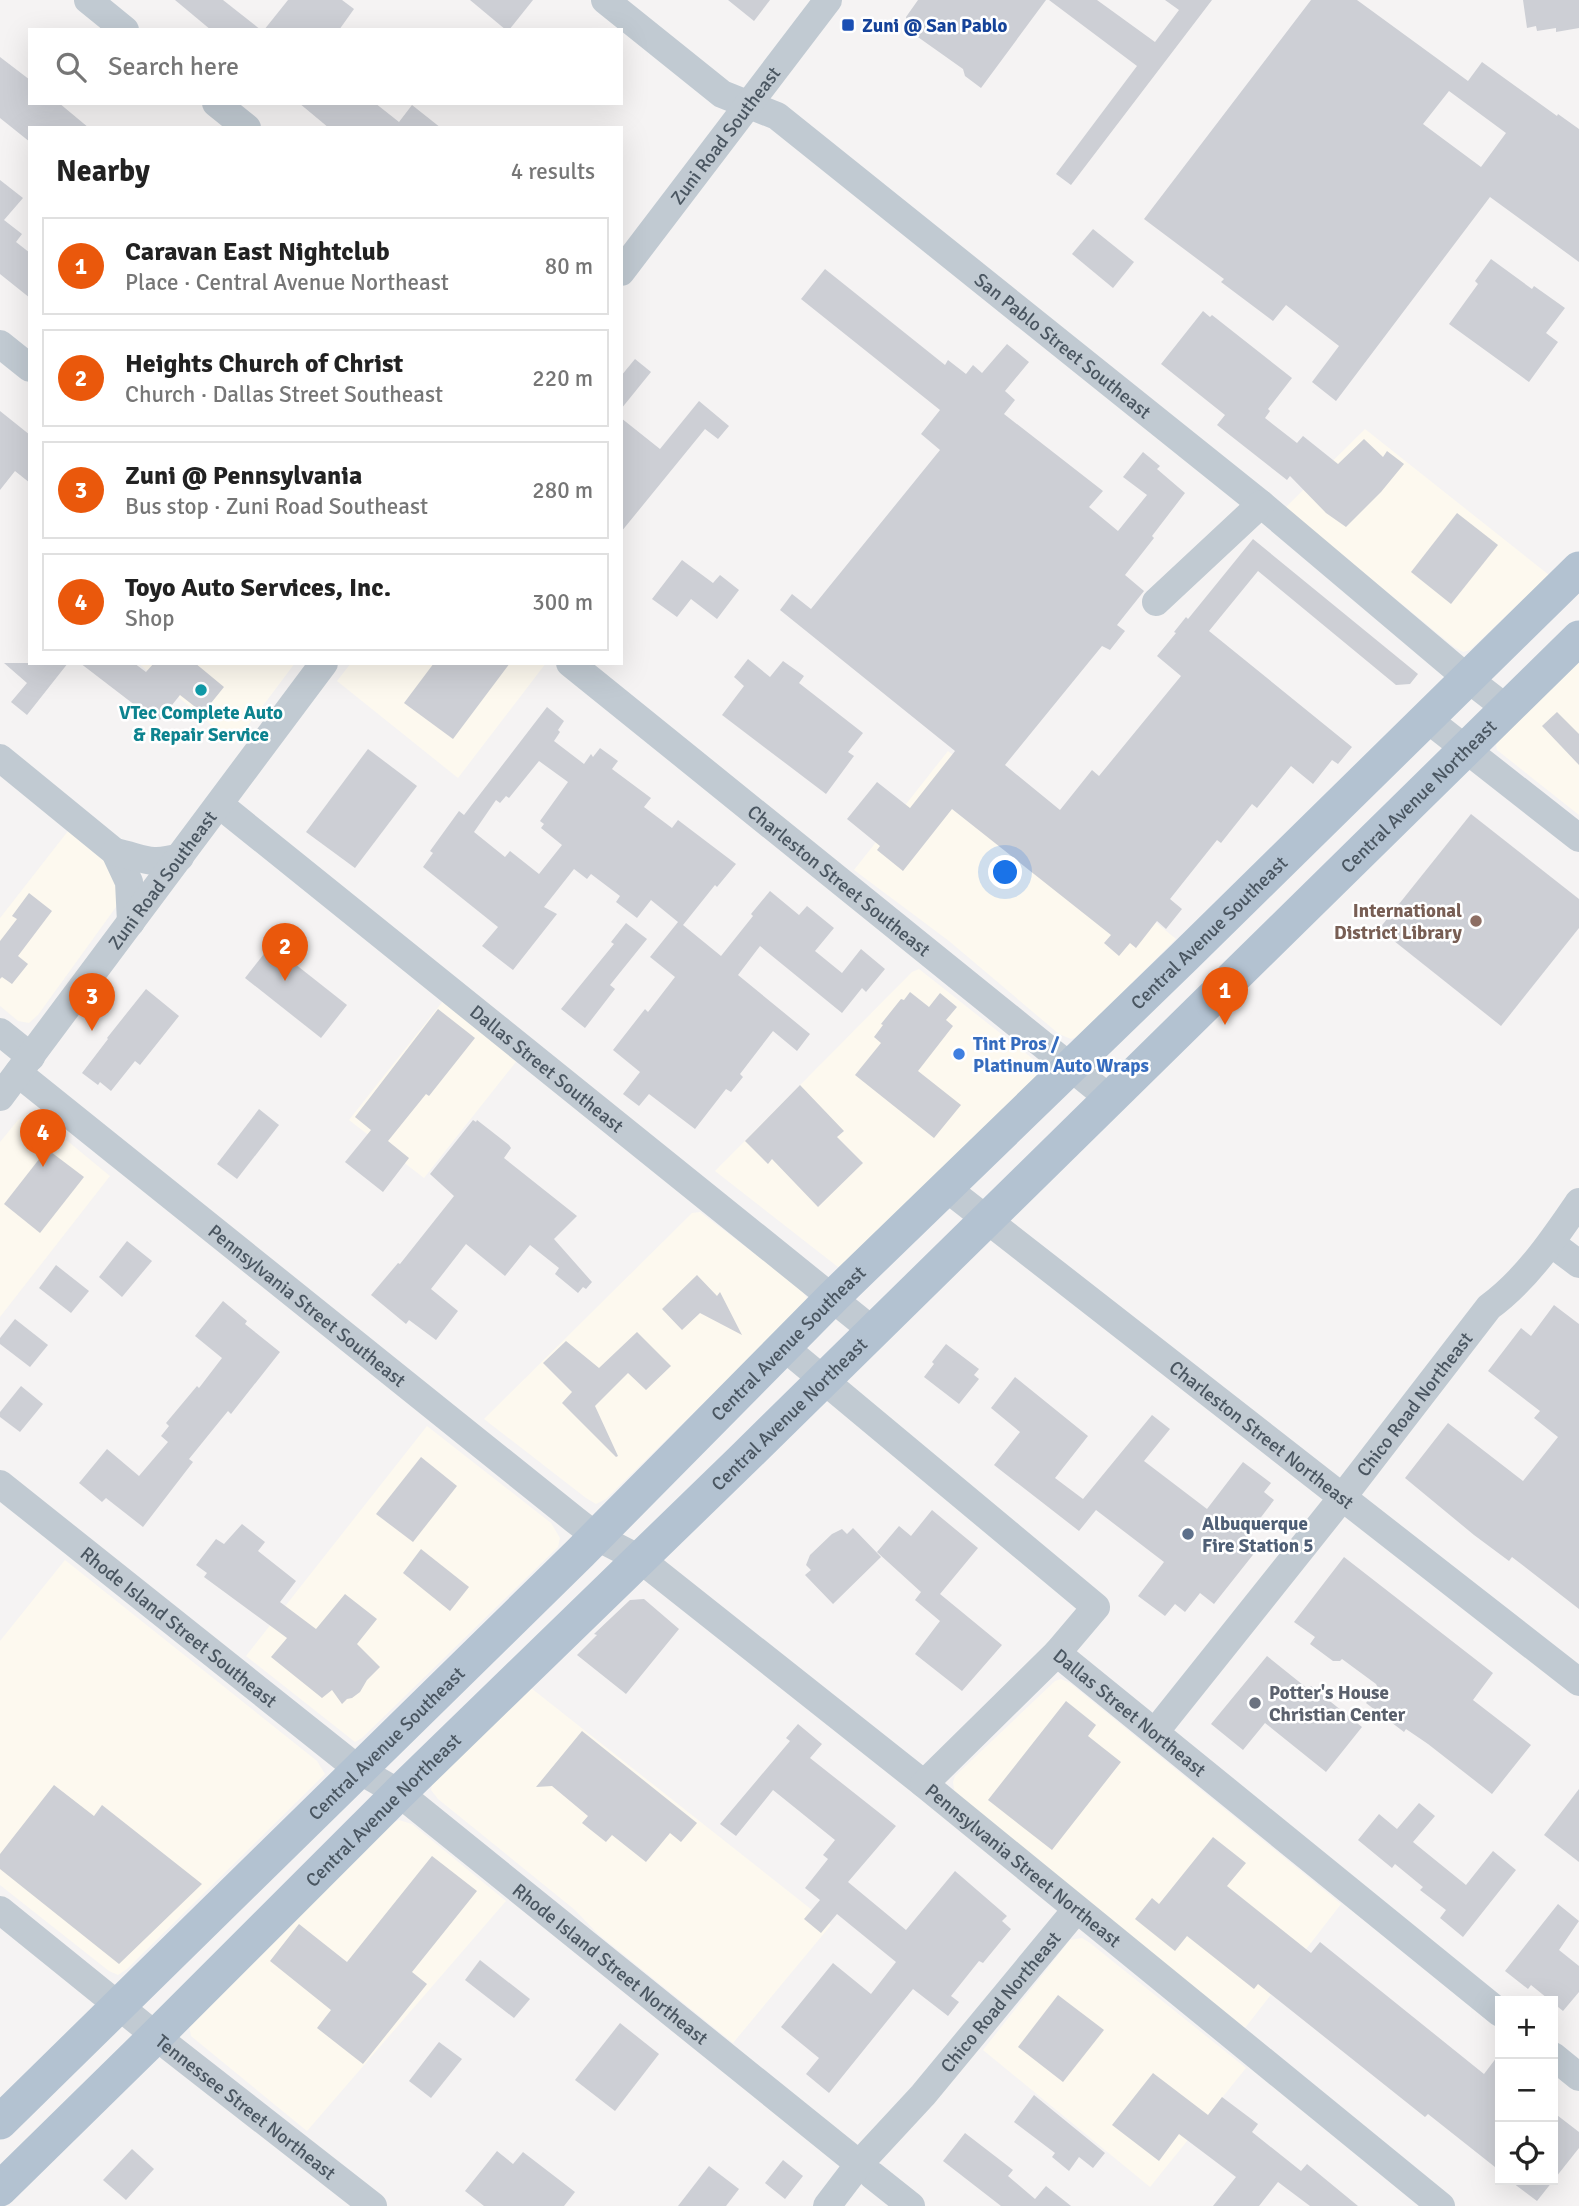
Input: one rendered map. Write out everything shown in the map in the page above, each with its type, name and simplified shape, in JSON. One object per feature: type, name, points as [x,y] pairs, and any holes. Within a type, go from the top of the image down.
[{"type":"main road","name":"Central Avenue Southeast","points":[[0,2122],[597,1537],[833,1297],[1579,569]]},
{"type":"main road","name":"Central Avenue Northeast","points":[[0,2189],[399,1793],[1579,638]]},
{"type":"street","points":[[88,0],[123,28]]},
{"type":"street","name":"San Pablo Street Southeast","points":[[605,0],[722,94],[777,117],[1261,504],[1466,678],[1507,709]]},
{"type":"street","name":"Zuni Road Southeast","points":[[623,269],[828,0]]},
{"type":"street","points":[[218,105],[245,126]]},
{"type":"street","points":[[0,344],[28,366]]},
{"type":"street","points":[[1156,602],[1261,504]]},
{"type":"street","name":"Zuni Road Southeast","points":[[0,1097],[323,665]]},
{"type":"street","name":"Charleston Street Southeast","points":[[572,665],[1110,1099]]},
{"type":"street","points":[[1426,718],[1579,838]]},
{"type":"street","points":[[0,758],[115,852],[162,863],[180,857]]},
{"type":"street","name":"Dallas Street Southeast","points":[[220,805],[873,1331]]},
{"type":"street","points":[[115,852],[129,881],[131,922]]},
{"type":"street","name":"Pennsylvania Street Southeast","points":[[0,1032],[24,1065],[597,1537]]},
{"type":"street","name":"Chico Road Northeast","points":[[1489,1307],[1496,1285],[1535,1232],[1579,1185]]},
{"type":"street","name":"Charleston Street Northeast","points":[[945,1187],[1341,1499],[1579,1682]]},
{"type":"street","name":"Chico Road Northeast","points":[[1155,1732],[1341,1499],[1489,1307],[1507,1294],[1552,1243],[1579,1202]]},
{"type":"street","points":[[1552,1243],[1579,1264]]},
{"type":"street","name":"Dallas Street Northeast","points":[[784,1347],[1096,1607],[1057,1653],[1495,2009]]},
{"type":"street","name":"Rhode Island Street Southeast","points":[[0,1484],[359,1770]]},
{"type":"street","name":"Pennsylvania Street Northeast","points":[[597,1537],[640,1559],[923,1784],[1441,2206]]},
{"type":"street","points":[[923,1784],[1057,1653]]},
{"type":"street","name":"Rhode Island Street Northeast","points":[[359,1770],[399,1793],[911,2206]]},
{"type":"street","name":"Tennessee Street Northeast","points":[[0,1910],[373,2206]]},
{"type":"street","name":"Chico Road Northeast","points":[[845,2206],[897,2121],[923,2095],[1076,1910]]},
{"type":"street","points":[[1557,2059],[1579,2077]]},
{"type":"street","name":"Chico Road Northeast","points":[[827,2206],[866,2169]]},
{"type":"shaded area","points":[[1365,429],[1549,575],[1470,650],[1463,652],[1454,647],[1285,508]]},
{"type":"shaded area","points":[[1579,658],[1579,815],[1497,750],[1495,740]]},
{"type":"shaded area","points":[[140,665],[293,665],[234,744]]},
{"type":"shaded area","points":[[349,665],[544,665],[458,778],[337,681]]},
{"type":"shaded area","points":[[948,751],[1176,939],[1077,1037],[1071,1039],[1059,1034],[949,941],[854,870]]},
{"type":"shaded area","points":[[68,831],[119,873],[124,896],[38,1015],[29,1023],[18,1021],[0,1006],[0,918]]},
{"type":"shaded area","points":[[919,969],[1038,1063],[1041,1071],[846,1264],[838,1267],[715,1171],[912,972]]},
{"type":"shaded area","points":[[443,1001],[519,1058],[424,1178],[349,1120]]},
{"type":"shaded area","points":[[26,1114],[36,1115],[110,1176],[0,1317],[0,1142]]},
{"type":"shaded area","points":[[700,1212],[800,1288],[807,1298],[803,1305],[606,1499],[596,1504],[484,1419],[692,1213]]},
{"type":"shaded area","points":[[427,1426],[551,1523],[560,1538],[558,1547],[355,1742],[246,1656]]},
{"type":"shaded area","points":[[65,1560],[317,1761],[325,1774],[118,1975],[109,1971],[0,1885],[0,1641]]},
{"type":"shaded area","points":[[1061,1679],[1070,1683],[1341,1904],[1245,2028],[955,1795],[955,1776],[1055,1681]]},
{"type":"shaded area","points":[[531,1688],[831,1925],[733,2043],[598,1934],[575,1910],[438,1799],[431,1790],[432,1784]]},
{"type":"shaded area","points":[[399,1820],[412,1824],[506,1901],[307,2131],[191,2036],[189,2026],[392,1823]]},
{"type":"shaded area","points":[[1082,1938],[1246,2068],[1150,2187],[983,2050],[1070,1940]]},
{"type":"building","points":[[175,0],[223,0],[258,28],[209,28]]},
{"type":"building","points":[[288,0],[342,0],[354,9],[340,28],[266,28]]},
{"type":"building","points":[[470,0],[533,0],[511,28],[504,28]]},
{"type":"building","points":[[728,0],[770,0],[754,21]]},
{"type":"building","points":[[918,0],[1046,0],[981,88],[965,76],[963,69],[908,30],[906,17]]},
{"type":"building","points":[[1049,0],[1097,0],[1155,42],[1179,10],[1165,0],[1212,0],[1071,185],[1056,174],[1137,66]]},
{"type":"building","points":[[1311,0],[1357,0],[1468,81],[1482,62],[1579,129],[1579,262],[1490,197],[1336,401],[1312,382],[1339,346],[1286,305],[1273,321],[1221,282],[1224,279],[1144,219]],"holes":[[[1449,91],[1506,133],[1481,167],[1423,124]]]},
{"type":"building","points":[[1523,0],[1579,0],[1579,28],[1556,32],[1556,28],[1537,31],[1536,26],[1527,28]]},
{"type":"building","points":[[0,57],[28,78],[28,105],[61,105],[87,126],[28,126],[28,140],[0,118]]},
{"type":"building","points":[[301,105],[378,105],[399,122],[412,105],[438,126],[327,126]]},
{"type":"building","points":[[0,180],[23,198],[4,220],[22,234],[16,242],[28,251],[28,296],[0,274]]},
{"type":"building","points":[[1093,229],[1134,262],[1113,288],[1072,254]]},
{"type":"building","points":[[1491,259],[1532,289],[1534,286],[1565,308],[1546,333],[1558,342],[1529,382],[1449,324],[1478,284],[1475,281]]},
{"type":"building","points":[[825,269],[945,365],[948,360],[966,374],[973,365],[982,373],[1007,344],[1029,362],[1005,391],[1015,400],[1004,414],[1103,491],[1089,507],[1118,531],[1147,495],[1123,477],[1143,452],[1160,466],[1157,469],[1185,493],[1125,575],[1144,591],[1117,625],[1125,631],[1110,650],[1102,646],[1005,765],[1060,810],[1092,770],[1099,776],[1181,676],[1157,656],[1186,617],[1188,619],[1253,539],[1418,674],[1410,684],[1396,685],[1258,571],[1209,631],[1352,747],[1338,764],[1332,760],[1313,784],[1291,766],[1257,808],[1252,804],[1221,843],[1217,840],[1170,899],[1182,909],[1166,929],[1157,921],[1136,948],[1130,943],[1119,956],[1104,943],[1111,935],[952,809],[903,871],[877,850],[880,846],[847,819],[877,782],[910,808],[955,751],[780,610],[792,594],[811,609],[940,450],[921,434],[940,410],[801,299]]},
{"type":"building","points":[[1203,311],[1210,317],[1212,315],[1292,378],[1268,409],[1270,411],[1265,418],[1297,443],[1303,436],[1338,464],[1364,439],[1383,457],[1387,451],[1404,464],[1346,527],[1326,513],[1290,476],[1287,480],[1217,425],[1225,415],[1161,364]]},
{"type":"building","points":[[635,359],[651,372],[623,407],[623,374]]},
{"type":"building","points":[[699,401],[729,426],[718,439],[705,429],[623,530],[623,420],[660,449]]},
{"type":"building","points":[[0,411],[28,433],[28,481],[15,471],[0,490]]},
{"type":"building","points":[[1457,513],[1498,545],[1451,604],[1411,572]]},
{"type":"building","points":[[682,560],[713,583],[720,575],[739,590],[717,619],[691,599],[677,617],[652,599]]},
{"type":"building","points":[[748,659],[770,677],[783,661],[804,676],[799,683],[863,733],[848,752],[854,756],[826,794],[722,715],[744,686],[734,677]]},
{"type":"building","points":[[4,663],[66,665],[27,715],[11,702],[27,683]]},
{"type":"building","points":[[83,665],[137,665],[146,672],[152,665],[197,665],[224,687],[203,713],[180,695],[160,720],[155,716],[153,719]]},
{"type":"building","points":[[432,665],[508,665],[453,739],[404,703]]},
{"type":"building","points":[[547,707],[564,721],[554,741],[584,764],[591,754],[593,757],[600,748],[618,761],[612,769],[651,798],[644,807],[672,828],[678,820],[736,864],[683,925],[721,956],[770,891],[799,915],[807,906],[834,928],[815,951],[842,973],[861,949],[885,969],[866,992],[862,988],[842,1013],[760,946],[738,975],[810,1034],[797,1051],[773,1031],[740,1074],[743,1077],[731,1092],[726,1089],[695,1129],[649,1094],[639,1106],[623,1094],[640,1072],[613,1050],[645,1009],[648,1012],[675,977],[650,957],[678,922],[651,900],[637,918],[616,902],[620,896],[591,874],[587,879],[574,869],[544,907],[557,914],[513,970],[482,946],[498,927],[423,867],[433,853],[430,851],[459,811],[464,815]],"holes":[[[539,761],[568,782],[540,821],[544,824],[541,828],[562,845],[539,874],[510,851],[505,857],[474,832],[496,800],[500,803],[506,796],[509,798]]]},
{"type":"building","points":[[1557,712],[1579,734],[1579,765],[1542,726]]},
{"type":"building","points":[[368,749],[417,786],[355,868],[306,832]]},
{"type":"building","points":[[1471,814],[1579,899],[1579,928],[1501,1026],[1379,929]]},
{"type":"building","points":[[29,893],[52,911],[18,956],[28,964],[12,984],[2,977],[0,979],[0,941],[17,919],[12,916]]},
{"type":"building","points":[[626,923],[647,939],[610,985],[615,989],[585,1028],[561,1009],[614,944],[611,942]]},
{"type":"building","points":[[271,945],[347,1005],[321,1038],[245,978]]},
{"type":"building","points":[[146,989],[179,1016],[140,1065],[135,1061],[111,1091],[82,1073]]},
{"type":"building","points":[[910,992],[929,1007],[940,993],[957,1007],[946,1020],[953,1026],[918,1071],[961,1105],[934,1138],[855,1075],[881,1043],[874,1037],[883,1025],[881,1024]]},
{"type":"building","points":[[438,1009],[475,1038],[429,1096],[426,1094],[388,1141],[409,1158],[383,1192],[345,1162],[371,1130],[355,1117]]},
{"type":"building","points":[[800,1085],[844,1131],[837,1137],[863,1163],[818,1207],[772,1159],[768,1164],[745,1141]]},
{"type":"building","points":[[259,1109],[279,1125],[237,1179],[217,1164]]},
{"type":"building","points":[[473,1120],[477,1120],[509,1145],[511,1148],[504,1158],[577,1216],[554,1239],[592,1282],[578,1293],[555,1274],[559,1268],[530,1245],[505,1276],[466,1244],[431,1289],[458,1311],[436,1340],[409,1320],[406,1324],[371,1295],[398,1263],[400,1264],[454,1196],[430,1174]]},
{"type":"building","points":[[47,1149],[84,1177],[40,1233],[4,1204]]},
{"type":"building","points":[[127,1241],[152,1261],[122,1297],[99,1277]]},
{"type":"building","points":[[56,1265],[89,1291],[71,1313],[39,1288]]},
{"type":"building","points":[[697,1275],[717,1296],[720,1292],[742,1335],[700,1313],[682,1330],[662,1309]]},
{"type":"building","points":[[223,1301],[247,1321],[245,1324],[280,1352],[231,1414],[228,1411],[189,1459],[193,1462],[143,1527],[106,1498],[102,1502],[79,1483],[107,1449],[139,1476],[168,1442],[161,1436],[169,1426],[166,1423],[197,1386],[199,1388],[222,1358],[195,1336]]},
{"type":"building","points":[[1554,1305],[1579,1324],[1579,1609],[1512,1557],[1509,1561],[1474,1535],[1405,1478],[1448,1423],[1523,1481],[1558,1437],[1534,1418],[1540,1411],[1488,1371],[1521,1328],[1531,1336]]},
{"type":"building","points":[[15,1319],[48,1345],[30,1367],[0,1344],[0,1338]]},
{"type":"building","points":[[637,1332],[671,1366],[646,1390],[628,1373],[595,1406],[618,1456],[616,1457],[562,1403],[572,1392],[543,1363],[566,1341],[599,1368]]},
{"type":"building","points":[[946,1344],[979,1369],[974,1375],[979,1379],[959,1404],[924,1377]]},
{"type":"building","points":[[1015,1377],[1088,1436],[1055,1478],[1083,1499],[1152,1415],[1170,1429],[1144,1461],[1207,1509],[1243,1462],[1271,1483],[1264,1492],[1274,1500],[1243,1541],[1256,1551],[1214,1604],[1200,1593],[1185,1612],[1175,1604],[1165,1616],[1138,1596],[1164,1562],[1096,1510],[1079,1531],[994,1465],[1020,1432],[991,1408]]},
{"type":"building","points":[[21,1386],[43,1404],[20,1432],[0,1417],[0,1412]]},
{"type":"building","points":[[421,1457],[457,1486],[413,1542],[376,1514]]},
{"type":"building","points":[[932,1510],[978,1548],[940,1594],[1002,1645],[962,1691],[915,1654],[940,1621],[915,1600],[921,1592],[877,1552],[899,1526],[911,1536]]},
{"type":"building","points":[[242,1524],[265,1542],[258,1551],[296,1581],[280,1602],[316,1629],[345,1594],[377,1619],[357,1644],[380,1667],[360,1692],[342,1704],[332,1690],[322,1698],[271,1657],[287,1638],[204,1577],[207,1573],[196,1565],[216,1539],[224,1544]]},
{"type":"building","points":[[853,1528],[881,1557],[833,1604],[805,1575],[811,1570],[806,1565],[810,1555],[832,1534],[842,1529],[847,1534]]},
{"type":"building","points":[[421,1549],[469,1587],[450,1611],[403,1573]]},
{"type":"building","points":[[1344,1557],[1493,1673],[1473,1700],[1531,1745],[1492,1794],[1428,1744],[1406,1729],[1404,1732],[1366,1703],[1378,1688],[1376,1684],[1342,1659],[1333,1661],[1310,1644],[1315,1637],[1294,1622]]},
{"type":"building","points":[[644,1599],[679,1629],[626,1694],[577,1655],[597,1635],[594,1634],[630,1600]]},
{"type":"building","points":[[1267,1656],[1308,1689],[1311,1686],[1362,1727],[1326,1772],[1265,1723],[1243,1750],[1211,1724]]},
{"type":"building","points":[[1066,1701],[1096,1725],[1088,1736],[1121,1762],[1052,1850],[988,1800]]},
{"type":"building","points":[[798,1724],[822,1744],[810,1758],[896,1826],[848,1882],[906,1930],[955,1871],[1007,1916],[1002,1921],[1011,1929],[983,1963],[979,1961],[951,1996],[959,2002],[948,2016],[913,1989],[829,2093],[806,2074],[819,2058],[781,2027],[833,1963],[871,1994],[896,1962],[837,1914],[821,1933],[804,1919],[820,1900],[805,1888],[828,1859],[823,1855],[835,1840],[773,1790],[736,1836],[720,1824],[790,1741],[786,1738]]},
{"type":"building","points":[[582,1731],[697,1823],[681,1842],[670,1833],[646,1862],[612,1835],[606,1842],[582,1823],[588,1816],[552,1786],[536,1787]]},
{"type":"building","points":[[54,1785],[94,1816],[102,1805],[202,1884],[119,1964],[0,1869],[0,1854]]},
{"type":"building","points":[[1579,1789],[1579,1862],[1544,1835]]},
{"type":"building","points":[[1419,1803],[1435,1816],[1413,1842],[1466,1885],[1493,1851],[1516,1870],[1463,1937],[1440,1918],[1446,1910],[1420,1890],[1423,1887],[1395,1864],[1392,1868],[1358,1840],[1379,1814],[1397,1829]]},
{"type":"building","points":[[1213,1837],[1246,1863],[1227,1886],[1311,1953],[1320,1942],[1484,2074],[1495,2060],[1495,2167],[1428,2114],[1425,2117],[1258,1984],[1254,1989],[1187,1936],[1175,1951],[1135,1919],[1152,1898],[1159,1904]]},
{"type":"building","points":[[432,1856],[477,1891],[412,1972],[427,1984],[363,2064],[317,2028],[331,2010],[270,1961],[299,1924],[347,1962]]},
{"type":"building","points":[[1558,1904],[1579,1921],[1559,1950],[1579,1966],[1579,1992],[1563,2011],[1558,2007],[1558,1996],[1545,1996],[1531,1985],[1528,1989],[1505,1971]]},
{"type":"building","points":[[480,1960],[530,1999],[514,2018],[465,1980]]},
{"type":"building","points":[[1058,1995],[1104,2030],[1063,2082],[1018,2047]]},
{"type":"building","points":[[620,2023],[659,2054],[615,2111],[575,2080]]},
{"type":"building","points":[[439,2042],[462,2059],[431,2098],[409,2081]]},
{"type":"building","points":[[1153,2073],[1208,2115],[1222,2097],[1258,2124],[1252,2132],[1301,2171],[1307,2164],[1358,2206],[1310,2206],[1278,2182],[1259,2206],[1213,2206],[1236,2177],[1179,2134],[1159,2161],[1112,2125]]},
{"type":"building","points":[[1034,2095],[1105,2153],[1093,2168],[1079,2157],[1069,2171],[1052,2157],[1055,2153],[1014,2122]]},
{"type":"building","points":[[1558,2116],[1579,2132],[1579,2148],[1558,2174]]},
{"type":"building","points":[[965,2133],[1013,2170],[1008,2176],[1035,2199],[1046,2186],[1071,2206],[1001,2206],[943,2161]]},
{"type":"building","points":[[132,2149],[154,2169],[126,2200],[103,2180]]},
{"type":"building","points":[[497,2151],[513,2164],[523,2152],[575,2192],[564,2206],[484,2206],[465,2191]]},
{"type":"building","points":[[783,2160],[803,2176],[785,2199],[765,2183]]},
{"type":"building","points":[[709,2166],[739,2189],[726,2206],[678,2206]]},
{"type":"building","points":[[1516,2185],[1550,2185],[1537,2201]]},
{"type":"place","name":"Zuni @ San Pablo","points":[[848,25]]},
{"type":"place","name":"VTec Complete Auto & Repair Service","points":[[201,690]]},
{"type":"place","name":"International District Library","points":[[1476,921]]},
{"type":"place","name":"Heights Church of Christ","points":[[285,981]]},
{"type":"place","name":"Caravan East Nightclub","points":[[1225,1025]]},
{"type":"place","name":"Zuni @ Pennsylvania","points":[[92,1031]]},
{"type":"place","name":"Tint Pros / Platinum Auto Wraps","points":[[959,1054]]},
{"type":"place","name":"Toyo Auto Services, Inc.","points":[[43,1167]]},
{"type":"place","name":"Albuquerque Fire Station 5","points":[[1188,1534]]},
{"type":"place","name":"Potter's House Christian Center","points":[[1255,1703]]}]
